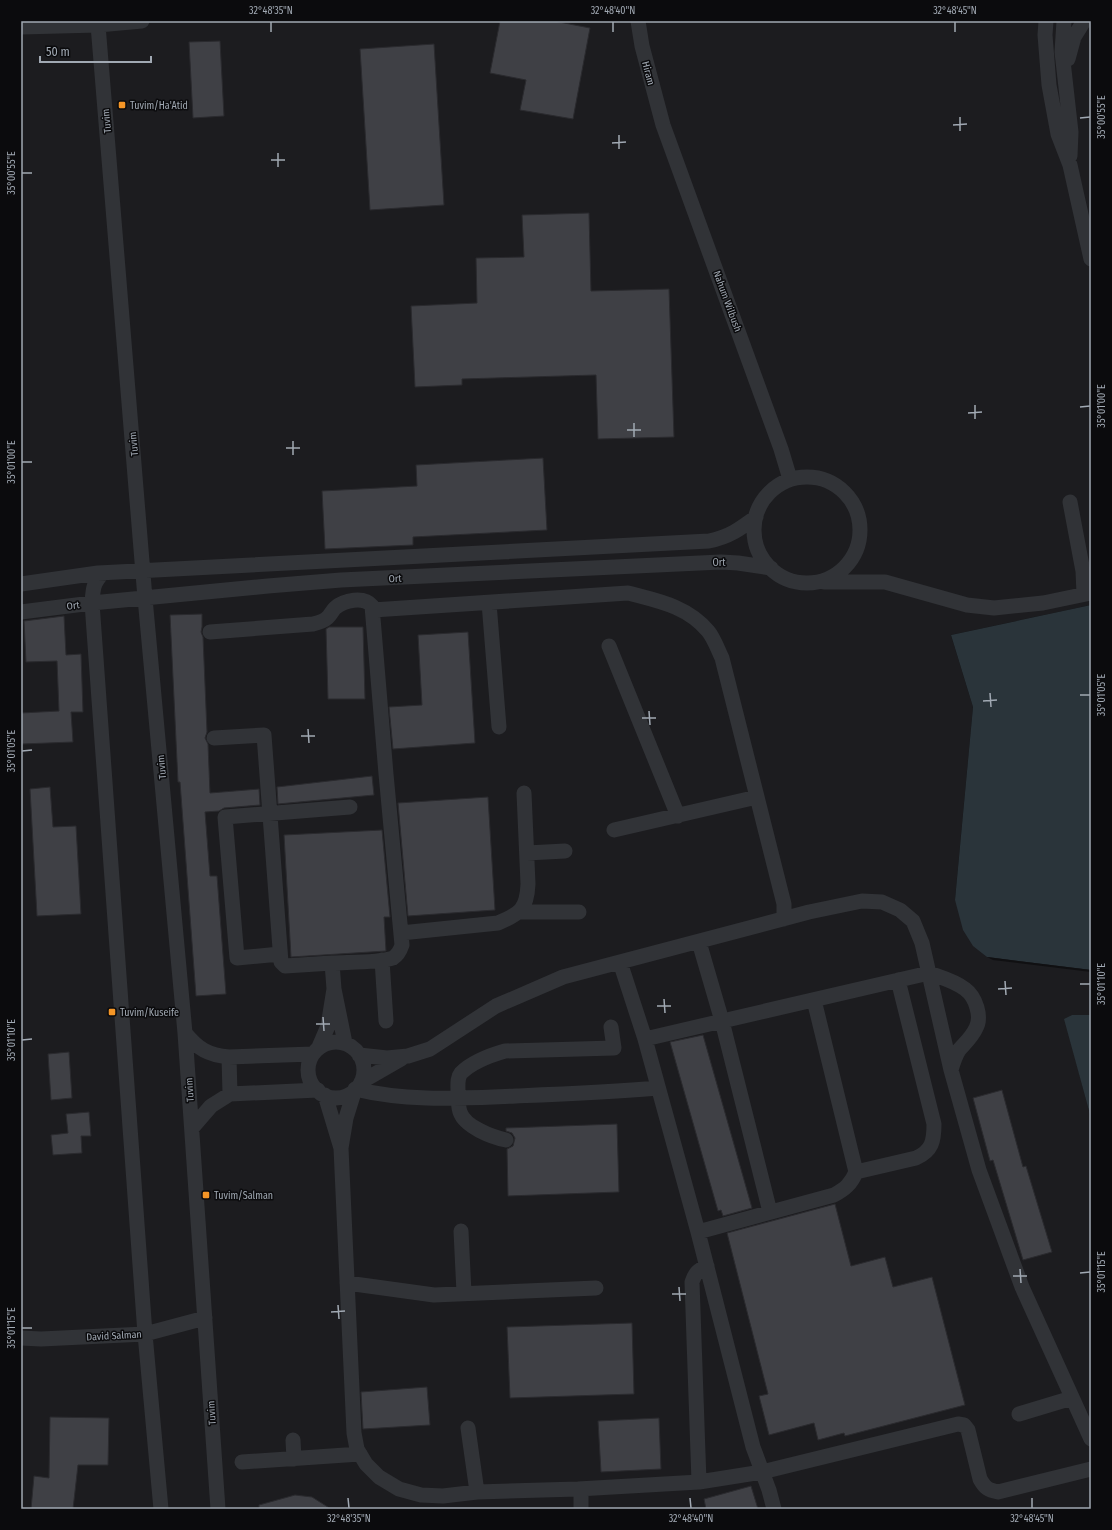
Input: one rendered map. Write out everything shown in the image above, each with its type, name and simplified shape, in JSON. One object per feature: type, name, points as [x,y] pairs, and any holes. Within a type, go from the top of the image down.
[{"type":"street","points":[[21,27],[98,25],[142,21]]},
{"type":"street","name":"Hiram","points":[[638,21],[642,46],[663,125]]},
{"type":"street","points":[[1046,21],[1045,35],[1049,85],[1058,134],[1070,165],[1091,259]]},
{"type":"street","points":[[1064,21],[1062,52],[1071,132],[1070,165]]},
{"type":"street","points":[[1064,73],[1074,37],[1084,21]]},
{"type":"street","name":"Tuvim","points":[[98,25],[144,571],[145,598],[185,1033],[218,1509]]},
{"type":"street","name":"Nahum Wilbush","points":[[663,125],[790,479]]},
{"type":"street","points":[[821,582],[837,574],[849,563],[858,548],[861,531],[858,514],[851,499],[839,486],[824,479],[807,476],[790,479],[776,487],[764,498],[757,513],[754,529],[756,545],[764,560],[775,572],[789,580],[805,583],[885,582],[967,605],[994,608],[1043,603],[1087,593],[1087,570],[1070,502]]},
{"type":"street","name":"Ort","points":[[21,584],[61,577],[103,573],[709,541],[723,538],[736,532],[756,517]]},
{"type":"street","name":"Ort","points":[[21,612],[92,603],[261,586],[341,580],[721,562],[771,568]]},
{"type":"street","points":[[103,573],[96,580],[93,588],[92,603],[145,1334],[161,1509]]},
{"type":"street","points":[[373,610],[628,593],[662,602],[687,612],[709,631],[722,658],[784,904],[784,919]]},
{"type":"street","points":[[210,632],[313,624],[327,619],[334,609],[343,603],[362,600],[369,602],[372,606],[402,945],[400,952],[394,957],[382,960],[286,966],[281,962],[264,735],[214,738]]},
{"type":"street","points":[[489,603],[499,727]]},
{"type":"street","points":[[609,646],[678,816]]},
{"type":"street","points":[[401,933],[498,923],[511,918],[519,912],[527,899],[527,853],[524,793]]},
{"type":"street","points":[[614,830],[757,797]]},
{"type":"street","points":[[280,954],[237,958],[225,817],[350,807]]},
{"type":"street","points":[[527,853],[565,851]]},
{"type":"street","points":[[192,1128],[211,1106],[230,1094],[321,1093],[330,1097],[348,1095],[358,1086],[390,1064],[430,1049],[496,1006],[563,977],[809,912],[862,900],[882,902],[900,910],[913,921],[922,943],[951,1070],[979,1170],[1022,1287],[1091,1439]]},
{"type":"street","points":[[519,912],[579,912]]},
{"type":"street","points":[[699,942],[722,1021],[770,1212]]},
{"type":"street","points":[[382,960],[386,1021]]},
{"type":"street","points":[[620,962],[645,1039],[698,1232],[753,1447],[774,1509]]},
{"type":"street","points":[[332,964],[334,989],[345,1044]]},
{"type":"street","points":[[645,1039],[929,973],[966,989],[977,1007],[977,1026],[972,1035],[958,1051],[951,1070]]},
{"type":"street","points":[[856,1172],[916,1158],[925,1154],[934,1137],[934,1124],[898,980]]},
{"type":"street","points":[[334,989],[328,1026],[309,1062],[308,1071],[310,1080],[321,1093],[341,1148]]},
{"type":"street","points":[[698,1232],[834,1195],[853,1181],[856,1172],[814,1000]]},
{"type":"street","points":[[506,1140],[483,1132],[467,1122],[460,1113],[458,1082],[460,1074],[492,1055],[505,1051],[614,1048],[611,1027]]},
{"type":"street","points":[[185,1033],[193,1043],[202,1050],[216,1056],[229,1057],[316,1051],[327,1043],[336,1042],[353,1048],[359,1055],[363,1068],[346,1118],[341,1148],[354,1433],[357,1449],[366,1464],[379,1477],[399,1489],[421,1495],[443,1496],[476,1492],[581,1489],[699,1482],[762,1472],[958,1424],[964,1425],[968,1430],[980,1479],[984,1486],[990,1490],[998,1492],[1091,1469]]},
{"type":"street","points":[[359,1055],[387,1058],[408,1056]]},
{"type":"street","points":[[229,1057],[230,1094]]},
{"type":"street","points":[[358,1086],[371,1093],[428,1099],[621,1091],[658,1088]]},
{"type":"street","points":[[461,1231],[464,1293]]},
{"type":"street","points":[[699,1482],[692,1282],[695,1274],[700,1269],[707,1266]]},
{"type":"street","points":[[347,1283],[434,1295],[596,1288]]},
{"type":"street","name":"David Salman","points":[[21,1338],[41,1339],[145,1334],[205,1318]]},
{"type":"street","points":[[1019,1414],[1072,1398]]},
{"type":"street","points":[[468,1428],[476,1492]]},
{"type":"street","points":[[293,1440],[294,1459]]},
{"type":"street","points":[[242,1462],[360,1454]]},
{"type":"street","points":[[581,1489],[581,1509]]},
{"type":"shaded area","points":[[21,21],[1091,21],[1091,605],[951,635],[973,707],[955,900],[987,957],[1091,970],[1091,1015],[1072,1015],[1065,1020],[1091,1118],[1091,1509],[21,1509]]},
{"type":"shaded area","points":[[1091,605],[1091,970],[987,957],[973,946],[963,930],[955,900],[973,707],[951,635]]},
{"type":"shaded area","points":[[1072,1015],[1091,1015],[1091,1118],[1064,1019]]},
{"type":"pier","points":[[987,957],[1091,970],[1091,972],[993,960]]},
{"type":"building","points":[[500,21],[554,21],[590,28],[573,119],[520,110],[526,80],[490,73]]},
{"type":"building","points":[[220,41],[224,116],[193,118],[189,42]]},
{"type":"building","points":[[434,44],[444,205],[370,210],[360,49]]},
{"type":"building","points":[[589,213],[591,291],[669,289],[674,437],[598,439],[596,375],[462,379],[462,385],[415,387],[411,306],[477,303],[476,258],[524,257],[522,215]]},
{"type":"building","points":[[543,458],[547,530],[413,537],[413,545],[325,549],[322,491],[417,486],[416,465]]},
{"type":"building","points":[[202,614],[201,632],[203,637],[207,732],[205,738],[208,744],[210,793],[259,789],[260,805],[224,808],[219,811],[205,812],[210,876],[217,876],[226,994],[196,996],[180,782],[178,782],[170,615]]},
{"type":"building","points":[[64,616],[66,655],[81,654],[83,712],[71,712],[73,742],[22,744],[21,713],[59,711],[57,661],[26,662],[24,621]]},
{"type":"building","points":[[329,627],[363,627],[365,699],[328,699],[326,629]]},
{"type":"building","points":[[468,632],[475,743],[393,749],[389,707],[422,705],[418,635]]},
{"type":"building","points":[[372,776],[374,795],[278,804],[277,787]]},
{"type":"building","points":[[50,787],[53,827],[76,826],[81,914],[37,916],[30,789]]},
{"type":"building","points":[[488,797],[495,910],[408,916],[398,803]]},
{"type":"building","points":[[382,830],[390,917],[384,917],[386,951],[291,957],[284,835]]},
{"type":"building","points":[[703,1035],[752,1208],[723,1216],[721,1210],[718,1211],[670,1042]]},
{"type":"building","points":[[69,1052],[72,1098],[51,1100],[48,1054]]},
{"type":"building","points":[[1002,1090],[1023,1167],[1026,1166],[1052,1252],[1023,1260],[993,1160],[990,1161],[973,1098]]},
{"type":"building","points":[[89,1112],[91,1136],[81,1136],[82,1153],[53,1155],[51,1135],[68,1133],[66,1114]]},
{"type":"building","points":[[617,1124],[619,1192],[508,1196],[507,1149],[513,1146],[515,1138],[512,1133],[506,1131],[506,1128]]},
{"type":"building","points":[[835,1204],[851,1266],[885,1257],[893,1287],[932,1277],[965,1405],[845,1436],[844,1433],[818,1440],[814,1423],[769,1435],[759,1396],[768,1394],[727,1233]]},
{"type":"building","points":[[632,1323],[634,1394],[510,1398],[507,1327]]},
{"type":"building","points":[[427,1387],[430,1425],[363,1429],[361,1392]]},
{"type":"building","points":[[50,1417],[109,1418],[108,1465],[78,1465],[73,1509],[31,1509],[34,1476],[49,1478]]},
{"type":"building","points":[[659,1418],[661,1469],[601,1472],[598,1421]]},
{"type":"building","points":[[751,1486],[758,1509],[706,1509],[704,1499]]},
{"type":"building","points":[[295,1495],[312,1497],[331,1509],[259,1509],[259,1505]]},
{"type":"place","name":"Tuvim/Ha'Atid","points":[[122,105]]},
{"type":"place","name":"Tuvim/Kuseife","points":[[112,1012]]},
{"type":"place","name":"Tuvim/Salman","points":[[206,1195]]}]
